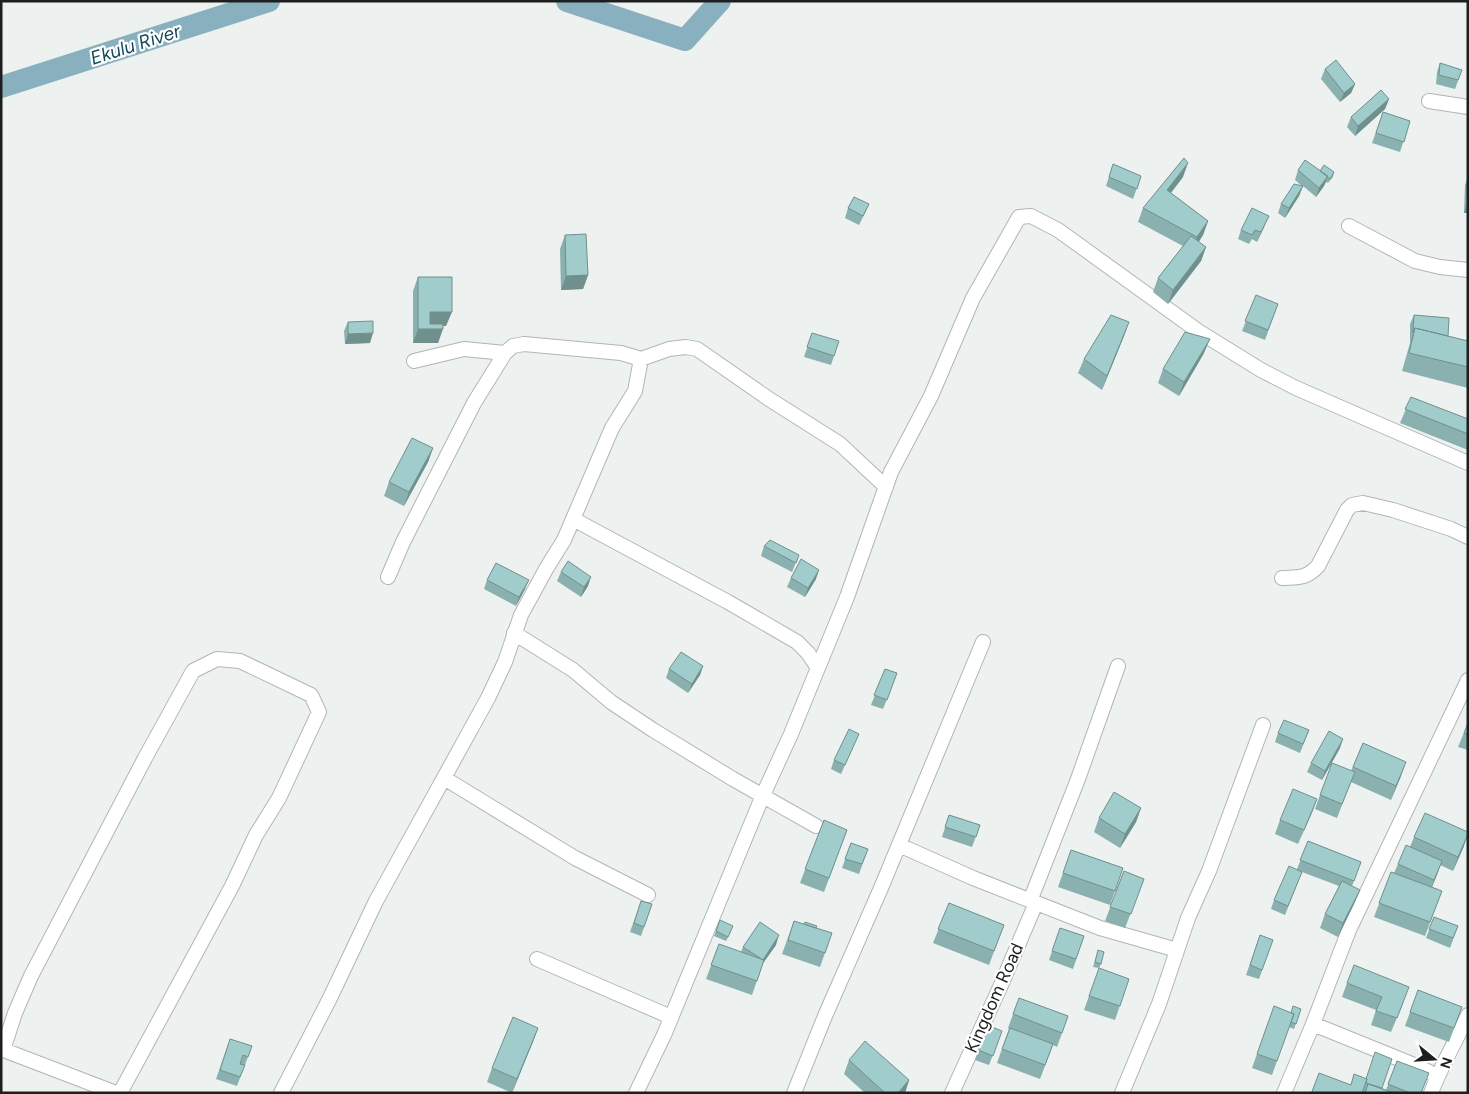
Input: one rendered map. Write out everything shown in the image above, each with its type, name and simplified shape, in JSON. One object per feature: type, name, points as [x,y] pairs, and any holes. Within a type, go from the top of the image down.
[{"type":"street","points":[[1429,101],[1468,107]]},
{"type":"street","points":[[636,1093],[671,1017],[763,795],[782,756],[847,597],[891,472],[931,396],[973,298],[1019,217],[1031,216],[1058,230],[1198,331],[1261,370],[1296,388],[1468,463]]},
{"type":"street","points":[[1349,226],[1415,261],[1440,267],[1468,270]]},
{"type":"street","points":[[388,577],[403,542],[474,403],[505,353],[513,346],[524,344],[621,353],[641,359],[669,349],[686,347],[696,349],[769,399],[840,444],[886,487]]},
{"type":"street","points":[[414,361],[464,349],[505,353]]},
{"type":"street","points":[[281,1093],[330,998],[376,901],[506,662],[521,615],[564,540],[612,428],[636,390],[641,359]]},
{"type":"street","points":[[1282,578],[1304,577],[1318,566],[1347,510],[1352,505],[1362,503],[1393,510],[1451,529],[1468,537]]},
{"type":"street","points":[[573,519],[728,602],[797,642],[808,653],[818,668]]},
{"type":"street","points":[[514,633],[574,670],[611,702],[653,730],[816,826]]},
{"type":"street","points":[[794,1093],[983,642]]},
{"type":"street","points":[[116,1093],[2,1049],[31,976],[145,758],[193,671],[217,658],[240,661],[311,695],[318,712],[279,798],[256,835],[232,886],[120,1093]]},
{"type":"street","name":"Kingdom Road","points":[[952,1093],[1001,985],[1118,666]]},
{"type":"street","points":[[1284,1093],[1313,1024],[1348,930],[1468,680]]},
{"type":"street","points":[[1122,1093],[1159,1004],[1188,918],[1215,854],[1263,724]]},
{"type":"street","points":[[444,778],[575,858],[648,895]]},
{"type":"street","points":[[899,845],[947,867],[1100,928],[1178,950]]},
{"type":"street","points":[[537,960],[671,1017]]},
{"type":"street","points":[[1431,1093],[1437,1076],[1452,1051],[1468,1015]]},
{"type":"street","points":[[1313,1024],[1437,1076]]},
{"type":"building","points":[[1336,60],[1355,84],[1344,93],[1325,69]]},
{"type":"building","points":[[1440,63],[1462,70],[1458,80],[1439,75]]},
{"type":"building","points":[[1381,90],[1389,99],[1358,126],[1351,117]]},
{"type":"building","points":[[1383,112],[1410,121],[1404,142],[1376,133]]},
{"type":"building","points":[[1184,158],[1188,163],[1167,190],[1208,221],[1197,237],[1143,208]]},
{"type":"building","points":[[1305,160],[1328,176],[1319,188],[1298,170]]},
{"type":"building","points":[[1113,164],[1141,176],[1137,189],[1109,177]]},
{"type":"building","points":[[1324,165],[1334,172],[1330,179],[1320,171]]},
{"type":"building","points":[[1294,184],[1303,186],[1289,208],[1281,204]]},
{"type":"building","points":[[854,197],[869,204],[863,216],[848,208]]},
{"type":"building","points":[[1252,208],[1269,216],[1261,232],[1255,230],[1252,235],[1241,230]]},
{"type":"building","points":[[586,234],[588,275],[566,276],[565,235]]},
{"type":"building","points":[[1191,236],[1206,247],[1173,290],[1158,278]]},
{"type":"building","points":[[418,277],[452,277],[452,312],[430,312],[430,324],[443,324],[443,329],[418,329]]},
{"type":"building","points":[[1256,295],[1278,304],[1268,330],[1245,321]]},
{"type":"building","points":[[1111,315],[1129,322],[1107,376],[1084,359]]},
{"type":"building","points":[[1414,315],[1449,318],[1448,336],[1415,328],[1413,333]]},
{"type":"building","points":[[373,321],[373,333],[348,334],[348,322]]},
{"type":"building","points":[[1415,328],[1468,341],[1468,367],[1409,353]]},
{"type":"building","points":[[1185,332],[1210,339],[1184,382],[1163,369]]},
{"type":"building","points":[[812,333],[839,341],[834,356],[807,347]]},
{"type":"building","points":[[1411,397],[1468,419],[1468,434],[1405,409]]},
{"type":"building","points":[[412,438],[433,448],[409,492],[389,482]]},
{"type":"building","points":[[770,540],[799,555],[796,563],[764,546]]},
{"type":"building","points":[[801,559],[819,570],[808,588],[791,578]]},
{"type":"building","points":[[568,561],[591,577],[584,587],[561,572]]},
{"type":"building","points":[[496,563],[529,580],[519,597],[487,580]]},
{"type":"building","points":[[681,652],[703,666],[692,684],[669,669]]},
{"type":"building","points":[[885,669],[897,673],[887,700],[874,695]]},
{"type":"building","points":[[1284,720],[1309,730],[1303,744],[1278,733]]},
{"type":"building","points":[[1468,723],[1468,734],[1464,733]]},
{"type":"building","points":[[849,729],[859,734],[845,765],[834,760]]},
{"type":"building","points":[[1329,731],[1343,739],[1325,771],[1311,763]]},
{"type":"building","points":[[1363,743],[1406,762],[1396,786],[1353,767]]},
{"type":"building","points":[[1332,763],[1355,772],[1342,804],[1320,795]]},
{"type":"building","points":[[1293,789],[1317,799],[1304,830],[1280,820]]},
{"type":"building","points":[[1114,792],[1141,808],[1125,834],[1099,818]]},
{"type":"building","points":[[1425,813],[1468,832],[1458,857],[1414,837]]},
{"type":"building","points":[[949,815],[980,825],[976,837],[945,827]]},
{"type":"building","points":[[824,820],[847,830],[829,878],[805,869]]},
{"type":"building","points":[[1308,841],[1361,862],[1354,881],[1300,860]]},
{"type":"building","points":[[851,843],[868,849],[862,864],[845,859]]},
{"type":"building","points":[[1406,845],[1442,861],[1434,880],[1398,864]]},
{"type":"building","points":[[1071,850],[1123,868],[1115,891],[1063,873]]},
{"type":"building","points":[[1289,866],[1302,872],[1288,906],[1274,900]]},
{"type":"building","points":[[1124,871],[1144,879],[1131,914],[1110,907]]},
{"type":"building","points":[[1391,872],[1442,891],[1430,922],[1379,903]]},
{"type":"building","points":[[1342,881],[1360,890],[1343,923],[1325,914]]},
{"type":"building","points":[[641,901],[652,904],[644,927],[634,923]]},
{"type":"building","points":[[949,903],[1004,925],[994,951],[938,929]]},
{"type":"building","points":[[1434,917],[1458,926],[1453,938],[1429,929]]},
{"type":"building","points":[[720,920],[733,926],[728,937],[716,931]]},
{"type":"building","points":[[794,921],[832,933],[825,953],[788,940]]},
{"type":"building","points":[[760,922],[779,935],[763,960],[743,947]]},
{"type":"building","points":[[805,922],[817,926],[816,928],[804,924]]},
{"type":"building","points":[[1060,928],[1084,936],[1076,959],[1052,951]]},
{"type":"building","points":[[1260,935],[1273,940],[1262,970],[1250,965]]},
{"type":"building","points":[[719,944],[764,960],[757,981],[711,965]]},
{"type":"building","points":[[1098,950],[1104,952],[1101,964],[1095,962]]},
{"type":"building","points":[[1354,965],[1409,987],[1397,1018],[1376,1011],[1382,997],[1347,983]]},
{"type":"building","points":[[1099,968],[1129,979],[1120,1006],[1089,996]]},
{"type":"building","points":[[1418,990],[1462,1007],[1454,1028],[1410,1012]]},
{"type":"building","points":[[1019,998],[1068,1016],[1062,1033],[1013,1014]]},
{"type":"building","points":[[1274,1006],[1294,1014],[1277,1061],[1257,1054]]},
{"type":"building","points":[[1293,1006],[1301,1009],[1296,1024],[1291,1022],[1294,1014],[1291,1013]]},
{"type":"building","points":[[513,1017],[538,1028],[517,1079],[492,1068]]},
{"type":"building","points":[[987,1025],[1002,1031],[993,1056],[978,1050]]},
{"type":"building","points":[[1010,1028],[1053,1044],[1045,1065],[1002,1049]]},
{"type":"building","points":[[230,1039],[252,1046],[248,1057],[243,1055],[240,1064],[245,1065],[240,1077],[220,1070]]},
{"type":"building","points":[[865,1041],[909,1080],[898,1093],[885,1093],[849,1060]]},
{"type":"building","points":[[1375,1052],[1392,1059],[1382,1088],[1366,1083]]},
{"type":"building","points":[[1397,1061],[1429,1073],[1421,1093],[1410,1093],[1388,1084]]},
{"type":"building","points":[[1319,1073],[1351,1085],[1354,1074],[1367,1079],[1362,1093],[1313,1093]]},
{"type":"building","points":[[1368,1084],[1394,1093],[1365,1093]]},
{"type":"waterway","name":"Ekulu River","points":[[1,87],[269,1]]},
{"type":"waterway","name":"Ekulu River","points":[[567,1],[685,40],[720,1]]}]
